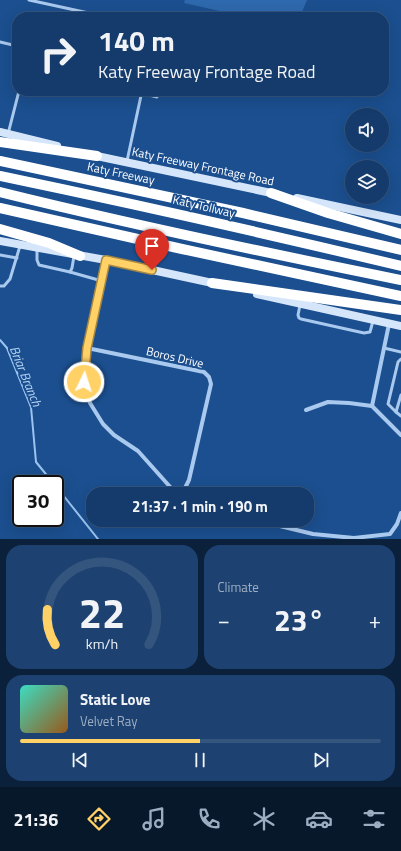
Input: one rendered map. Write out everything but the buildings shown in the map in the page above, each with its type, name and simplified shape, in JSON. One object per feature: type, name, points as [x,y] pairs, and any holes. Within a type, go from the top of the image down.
[{"type":"highway","points":[[0,142],[97,156]]},
{"type":"highway","name":"Katy Freeway","points":[[0,161],[243,213],[401,250]]},
{"type":"highway","name":"Katy Tollway","points":[[0,176],[242,228],[401,266]]},
{"type":"highway","points":[[0,192],[180,234],[401,280]]},
{"type":"highway","points":[[271,193],[328,213],[401,234]]},
{"type":"highway","points":[[0,208],[174,248],[401,296]]},
{"type":"highway","points":[[0,229],[49,243],[77,255]]},
{"type":"highway","points":[[212,283],[401,310]]},
{"type":"main road","name":"Katy Freeway Frontage Road","points":[[4,133],[126,163],[401,220]]},
{"type":"main road","points":[[0,241],[106,260],[401,326]]},
{"type":"street","points":[[106,260],[87,348],[84,382],[90,403],[103,424],[114,435],[138,451],[170,487]]},
{"type":"street","points":[[372,406],[389,324]]},
{"type":"street","name":"Boros Drive","points":[[87,348],[204,372],[209,377],[211,384],[189,480],[186,487]]},
{"type":"street","points":[[306,410],[328,402],[372,406],[401,435]]},
{"type":"street","points":[[284,527],[312,534],[354,538],[390,534],[397,524],[401,513]]},
{"type":"lane","points":[[29,0],[84,12]]},
{"type":"lane","points":[[0,42],[12,45]]},
{"type":"lane","points":[[4,133],[17,96]]},
{"type":"lane","points":[[126,163],[141,96]]},
{"type":"lane","points":[[0,286],[7,284],[10,279],[21,245]]},
{"type":"lane","points":[[37,248],[37,260],[39,265],[102,281]]},
{"type":"lane","points":[[0,255],[17,258]]},
{"type":"lane","points":[[70,272],[77,255]]},
{"type":"lane","points":[[300,303],[299,318],[308,321],[368,333],[370,332],[373,320]]},
{"type":"lane","points":[[384,348],[401,352]]},
{"type":"lane","points":[[401,358],[398,362],[388,404],[401,416]]},
{"type":"lane","points":[[396,412],[401,396]]},
{"type":"shaded area","points":[[185,0],[307,0],[302,12],[224,12],[184,3]]},
{"type":"waterway","name":"Briar Branch","points":[[0,340],[7,348],[31,407],[36,462],[47,475]]},
{"type":"waterway","name":"Briar Branch","points":[[64,496],[98,539]]},
{"type":"route","points":[[84,382],[87,348],[106,260],[152,270]]}]
